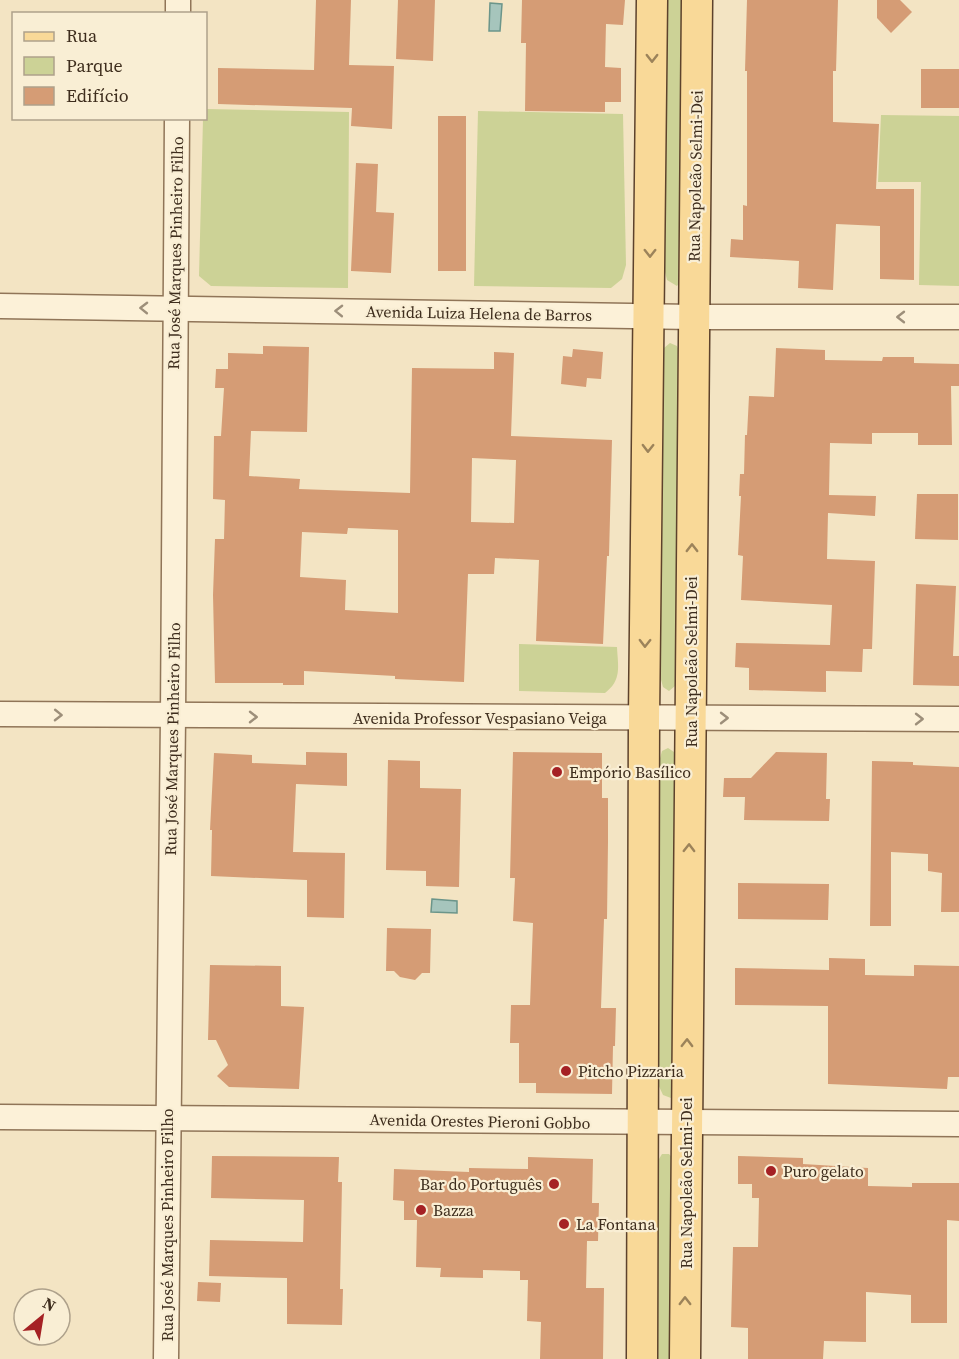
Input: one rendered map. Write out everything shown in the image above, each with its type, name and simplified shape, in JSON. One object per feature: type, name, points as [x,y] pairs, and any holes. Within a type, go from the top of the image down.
[{"type":"main road","points":[[642,1359],[644,718],[652,0]]},
{"type":"main road","name":"Rua Napoleão Selmi-Dei","points":[[685,1359],[697,0]]},
{"type":"street","name":"Rua José Marques Pinheiro Filho","points":[[166,1359],[177,120]]},
{"type":"street","name":"Avenida Luiza Helena de Barros","points":[[0,306],[693,317],[959,317]]},
{"type":"street","name":"Avenida Professor Vespasiano Veiga","points":[[0,714],[173,717],[959,719]]},
{"type":"street","name":"Avenida Orestes Pieroni Gobbo","points":[[0,1117],[959,1124]]},
{"type":"green space","points":[[665,0],[686,0],[683,277],[677,286],[667,280],[665,272]]},
{"type":"green space","points":[[207,109],[349,112],[348,288],[211,286],[199,276],[203,120],[207,120]]},
{"type":"green space","points":[[478,111],[623,114],[626,265],[622,279],[611,288],[474,286]]},
{"type":"green space","points":[[881,115],[959,116],[959,286],[919,285],[921,182],[878,182]]},
{"type":"green space","points":[[670,343],[677,346],[680,354],[678,675],[675,686],[669,691],[663,687],[660,676],[664,348]]},
{"type":"green space","points":[[519,644],[617,647],[617,678],[605,693],[519,691]]},
{"type":"green space","points":[[668,748],[677,754],[677,1089],[671,1098],[663,1095],[657,1082],[659,762],[662,751]]},
{"type":"green space","points":[[662,1154],[669,1154],[676,1162],[674,1359],[655,1359],[656,1164]]},
{"type":"water","points":[[490,3],[502,4],[500,31],[489,31]]},
{"type":"water","points":[[432,899],[457,901],[457,913],[431,912]]},
{"type":"building","points":[[316,0],[351,0],[349,65],[394,66],[392,129],[351,126],[352,108],[218,104],[218,68],[314,70]]},
{"type":"building","points":[[398,0],[435,0],[433,61],[396,59]]},
{"type":"building","points":[[522,0],[625,0],[623,25],[606,24],[605,67],[621,68],[621,102],[605,102],[605,112],[525,111],[526,43],[521,43]]},
{"type":"building","points":[[747,0],[838,0],[836,71],[833,71],[833,122],[879,124],[876,189],[914,189],[914,280],[880,279],[880,226],[836,224],[833,290],[798,288],[799,261],[730,257],[731,239],[743,240],[743,205],[747,206],[747,71],[745,71]]},
{"type":"building","points":[[877,0],[900,0],[912,12],[891,33],[877,18]]},
{"type":"building","points":[[921,69],[959,69],[959,108],[921,108]]},
{"type":"building","points":[[438,116],[466,116],[466,271],[438,271]]},
{"type":"building","points":[[356,163],[378,164],[376,212],[394,213],[391,273],[351,271]]},
{"type":"building","points":[[263,346],[309,347],[307,432],[251,431],[249,476],[300,479],[299,489],[410,493],[412,368],[494,369],[494,352],[514,353],[511,436],[612,440],[609,556],[607,556],[603,644],[536,641],[539,560],[495,558],[494,574],[468,574],[464,682],[304,671],[304,685],[215,683],[213,595],[215,539],[224,539],[225,500],[213,499],[214,436],[221,436],[224,388],[215,388],[216,369],[228,369],[228,353],[263,354]],"holes":[[[472,458],[516,460],[514,523],[471,522]],[[348,528],[398,530],[398,613],[345,610],[346,580],[300,577],[302,532],[347,534]]]},
{"type":"building","points":[[776,348],[825,350],[825,360],[882,361],[883,357],[914,357],[914,363],[959,364],[959,386],[951,386],[952,445],[918,445],[918,433],[872,433],[872,444],[830,443],[829,495],[876,496],[875,516],[828,513],[827,559],[875,561],[872,649],[863,649],[862,672],[826,671],[826,692],[749,690],[749,668],[735,667],[736,643],[830,645],[832,605],[741,600],[743,556],[738,555],[741,496],[739,496],[740,474],[744,474],[749,396],[774,397]]},
{"type":"building","points":[[573,349],[603,352],[601,379],[587,378],[586,387],[561,384],[563,356],[572,357]]},
{"type":"building","points":[[917,494],[958,494],[958,540],[915,539]]},
{"type":"building","points":[[916,584],[956,586],[953,656],[959,656],[959,686],[913,685]]},
{"type":"building","points":[[306,752],[347,753],[347,786],[296,784],[293,852],[345,853],[344,918],[307,917],[307,880],[211,876],[212,830],[210,830],[214,753],[252,755],[252,763],[306,765]]},
{"type":"building","points":[[513,752],[602,753],[602,798],[608,798],[608,842],[607,919],[604,919],[601,1008],[616,1008],[612,1094],[536,1093],[536,1083],[519,1083],[519,1043],[510,1043],[511,1005],[530,1005],[533,923],[513,921],[515,878],[510,878]]},
{"type":"building","points":[[776,752],[827,753],[826,799],[830,799],[829,821],[744,820],[745,797],[723,797],[724,778],[751,778]]},
{"type":"building","points":[[388,760],[420,761],[420,788],[461,789],[459,887],[426,886],[426,871],[386,870]]},
{"type":"building","points":[[872,761],[913,762],[913,765],[959,767],[959,912],[941,912],[942,873],[928,871],[928,854],[891,852],[891,926],[870,926]]},
{"type":"building","points":[[738,883],[829,884],[828,920],[738,919]]},
{"type":"building","points":[[387,928],[431,929],[430,973],[422,973],[415,980],[400,977],[394,971],[386,971]]},
{"type":"building","points":[[829,958],[865,959],[865,975],[914,976],[914,965],[959,966],[959,1077],[948,1077],[947,1089],[828,1084],[828,1006],[735,1005],[735,968],[829,970]]},
{"type":"building","points":[[210,965],[281,966],[281,1006],[304,1007],[299,1089],[229,1087],[217,1076],[228,1065],[216,1040],[208,1040]]},
{"type":"building","points":[[212,1156],[339,1157],[338,1182],[342,1182],[340,1289],[343,1289],[342,1325],[287,1324],[287,1278],[209,1276],[210,1240],[303,1242],[304,1200],[211,1198]]},
{"type":"building","points":[[738,1156],[803,1158],[803,1164],[868,1168],[868,1186],[912,1187],[912,1183],[959,1183],[959,1221],[947,1220],[947,1323],[911,1323],[911,1295],[866,1292],[866,1342],[824,1341],[823,1359],[748,1359],[748,1328],[731,1327],[733,1247],[758,1247],[759,1198],[752,1198],[752,1184],[738,1184]]},
{"type":"building","points":[[528,1157],[593,1159],[592,1203],[599,1203],[598,1241],[587,1241],[586,1288],[604,1288],[603,1359],[540,1359],[541,1322],[527,1321],[528,1280],[520,1280],[520,1271],[483,1270],[483,1278],[440,1277],[441,1268],[416,1267],[417,1220],[404,1220],[404,1201],[393,1200],[394,1169],[469,1172],[469,1168],[528,1169]]},
{"type":"building","points":[[198,1282],[221,1283],[220,1302],[197,1301]]},
{"type":"place","name":"Empório Basílico","points":[[557,772]]},
{"type":"place","name":"Pitcho Pizzaria","points":[[566,1071]]},
{"type":"place","name":"Puro gelato","points":[[771,1171]]},
{"type":"place","name":"Bar do Português","points":[[554,1184]]},
{"type":"place","name":"Bazza","points":[[421,1210]]},
{"type":"place","name":"La Fontana","points":[[564,1224]]}]
